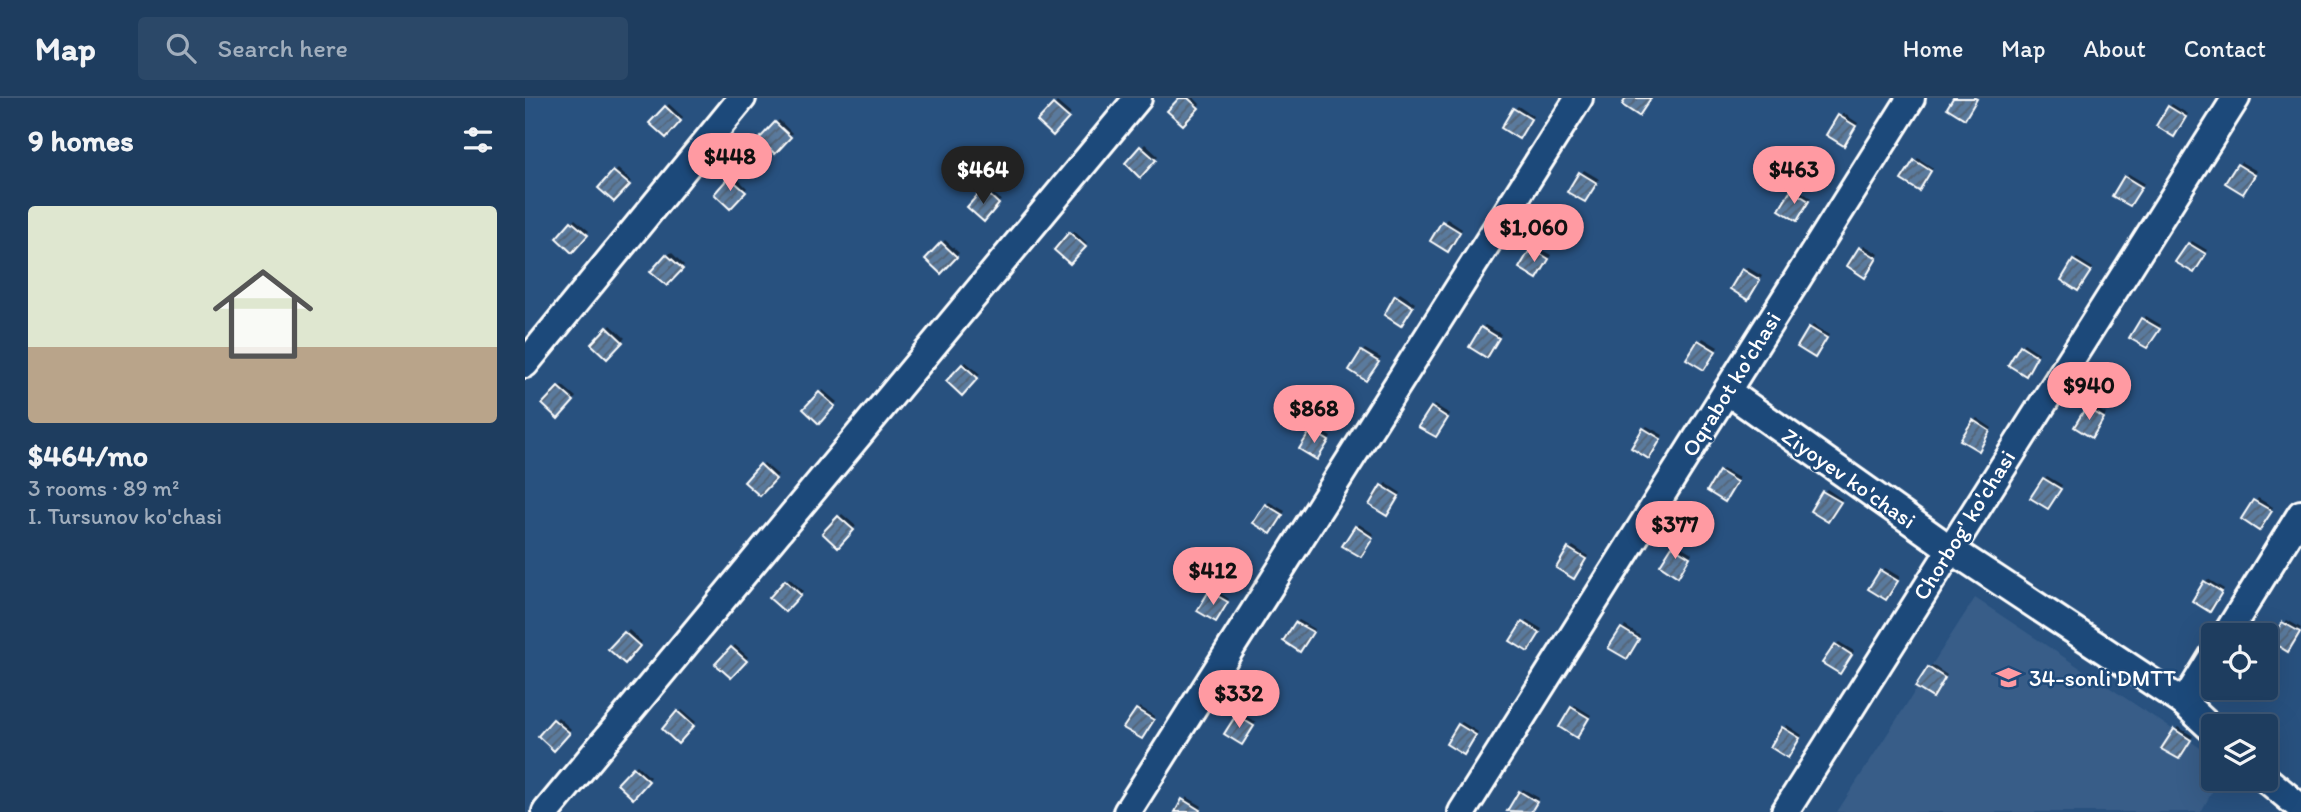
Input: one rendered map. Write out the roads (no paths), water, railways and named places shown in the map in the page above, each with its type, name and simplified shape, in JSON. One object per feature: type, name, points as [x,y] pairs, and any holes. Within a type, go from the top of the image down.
[{"type":"street","points":[[525,364],[742,98]]},
{"type":"street","points":[[546,812],[1138,98]]},
{"type":"street","points":[[1127,812],[1579,98]]},
{"type":"street","name":"Oqrabot ko'chasi","points":[[1462,812],[1911,98]]},
{"type":"street","name":"Chorbog' ko'chasi","points":[[1784,812],[2236,98]]},
{"type":"street","name":"Ziyoyev ko'chasi","points":[[1727,391],[1949,548],[2184,703],[2201,719]]},
{"type":"street","points":[[2233,623],[2301,514]]},
{"type":"street","points":[[2184,703],[2201,675]]},
{"type":"street","points":[[2278,789],[2301,808]]},
{"type":"place","name":"34-sonli DMTT","points":[[2009,678]]}]
